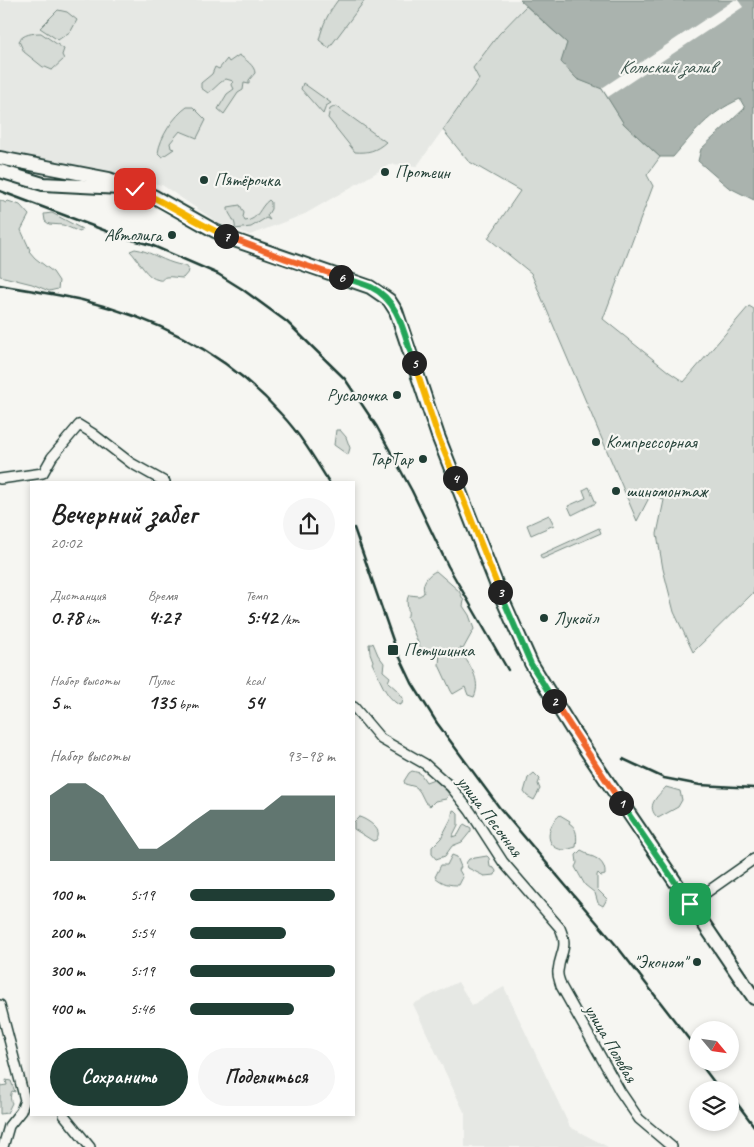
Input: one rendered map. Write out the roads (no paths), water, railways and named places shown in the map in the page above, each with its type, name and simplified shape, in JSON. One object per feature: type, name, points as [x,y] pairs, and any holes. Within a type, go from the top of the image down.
[{"type":"main road","points":[[0,158],[109,179],[161,200],[230,238],[370,287],[389,300],[396,312],[438,436],[501,596],[531,664],[573,732],[754,998]]},
{"type":"main road","points":[[0,171],[43,184],[135,189]]},
{"type":"street","points":[[0,479],[43,473],[52,457],[79,425],[131,463],[162,481]]},
{"type":"street","name":"улица Песочная","points":[[355,708],[381,739],[425,764],[451,787],[503,862],[560,928],[565,939]]},
{"type":"street","points":[[690,904],[754,859]]},
{"type":"street","name":"улица Полевая","points":[[565,939],[558,973],[561,986],[620,1091],[640,1120],[672,1147]]},
{"type":"street","points":[[0,1005],[28,1098],[21,1111],[9,1126],[3,1147]]},
{"type":"street","points":[[65,1116],[90,1147]]},
{"type":"water","name":"Кольский залив","points":[[520,0],[754,0],[754,200],[728,187],[698,161],[701,149],[745,108],[740,99],[710,117],[673,157],[660,157],[624,124],[602,89],[577,79],[561,62],[567,43]]},
{"type":"railway","points":[[0,191],[122,237],[151,245],[218,274],[287,322],[345,379],[377,427],[412,491],[448,566],[508,670]]},
{"type":"railway","points":[[0,285],[82,300],[110,308],[165,329],[190,342],[239,374],[261,393],[295,430],[328,481]]},
{"type":"railway","points":[[355,531],[396,649],[412,683],[437,723],[499,807],[616,945],[689,1039]]},
{"type":"railway","points":[[623,759],[664,778],[700,785],[754,788]]},
{"type":"railway","points":[[706,1071],[713,1081]]},
{"type":"railway","points":[[739,1106],[754,1126]]},
{"type":"place","name":"Протеин","points":[[385,172]]},
{"type":"place","name":"Пятёрочка","points":[[204,180]]},
{"type":"place","name":"Автолига","points":[[172,235]]},
{"type":"place","name":"Русалочка","points":[[397,395]]},
{"type":"place","name":"Компрессорная","points":[[596,442]]},
{"type":"place","name":"ТарТар","points":[[423,459]]},
{"type":"place","name":"шиномонтаж","points":[[616,491]]},
{"type":"place","name":"Лукойл","points":[[544,618]]},
{"type":"place","name":"Петушинка","points":[[393,650]]},
{"type":"place","name":"\"Эконом\"","points":[[697,962]]}]
